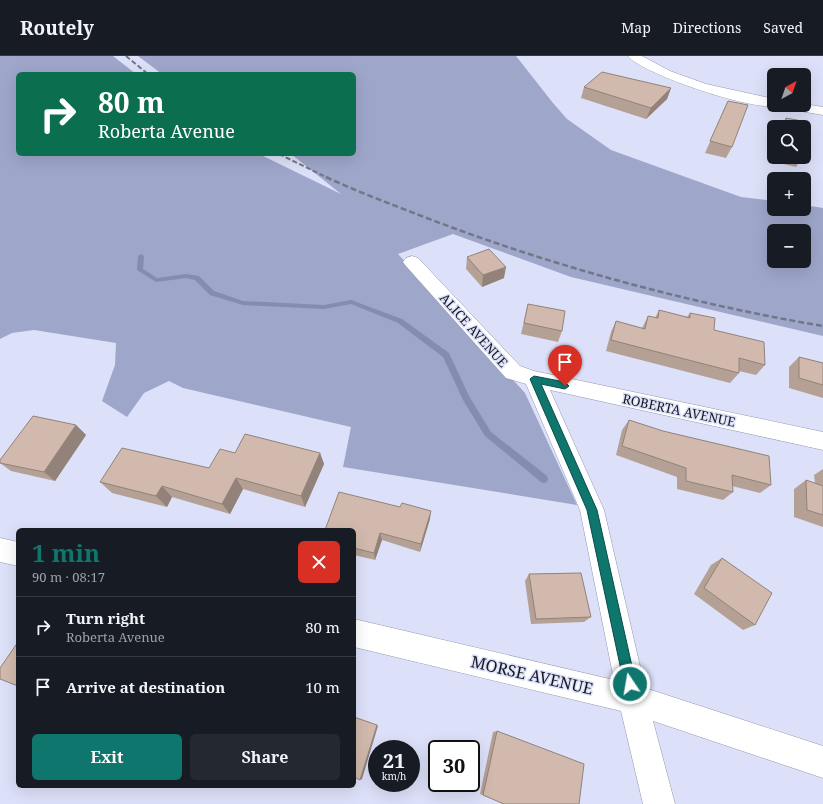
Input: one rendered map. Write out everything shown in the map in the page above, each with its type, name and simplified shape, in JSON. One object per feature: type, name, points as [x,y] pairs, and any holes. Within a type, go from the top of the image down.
[{"type":"street","points":[[634,56],[675,78],[736,96],[767,102]]},
{"type":"street","points":[[811,109],[823,111]]},
{"type":"street","name":"ALICE AVENUE","points":[[412,262],[513,372],[534,379]]},
{"type":"street","points":[[534,379],[592,510],[633,699],[659,804]]},
{"type":"street","name":"ROBERTA AVENUE","points":[[534,379],[823,441]]},
{"type":"street","points":[[0,550],[16,554]]},
{"type":"street","name":"MORSE AVENUE","points":[[356,633],[633,699],[823,762]]},
{"type":"shaded area","points":[[0,56],[113,56],[133,72],[16,72],[16,156],[263,156],[341,194],[294,156],[356,156],[356,72],[159,72],[138,56],[516,56],[567,119],[611,150],[741,197],[767,200],[767,216],[811,216],[811,206],[823,208],[823,336],[571,277],[453,234],[398,254],[525,393],[577,505],[343,467],[351,427],[183,388],[169,381],[144,393],[127,417],[102,401],[115,365],[116,343],[34,330],[12,333],[0,339]]},
{"type":"building","points":[[602,72],[671,88],[651,108],[584,87]]},
{"type":"building","points":[[728,101],[748,105],[732,147],[710,141]]},
{"type":"building","points":[[786,118],[796,120],[786,120]]},
{"type":"building","points":[[489,249],[506,267],[483,275],[467,257]]},
{"type":"building","points":[[528,304],[565,311],[562,331],[524,323]]},
{"type":"building","points":[[659,310],[690,318],[690,313],[715,318],[714,330],[764,342],[765,365],[739,358],[739,373],[611,340],[616,321],[645,329],[648,316],[658,318]]},
{"type":"building","points":[[799,357],[823,363],[823,385],[799,378]]},
{"type":"building","points":[[33,416],[76,425],[44,472],[0,463],[0,460]]},
{"type":"building","points":[[629,420],[663,431],[769,456],[771,485],[732,475],[733,492],[686,481],[686,468],[622,446]]},
{"type":"building","points":[[245,434],[320,453],[301,496],[236,478],[222,504],[162,486],[156,496],[100,482],[122,448],[209,468],[220,449],[235,453]]},
{"type":"building","points":[[806,480],[823,486],[823,515],[807,510]]},
{"type":"building","points":[[339,492],[400,507],[402,503],[431,511],[421,544],[380,533],[374,553],[356,548],[356,528],[326,528]]},
{"type":"building","points":[[722,558],[772,593],[755,625],[704,588]]},
{"type":"building","points":[[581,573],[591,617],[536,619],[529,574]]},
{"type":"building","points":[[16,645],[16,685],[0,679],[0,668]]},
{"type":"building","points":[[356,718],[377,725],[372,740],[368,740],[368,754],[360,780],[356,778]]},
{"type":"building","points":[[497,731],[584,764],[579,804],[504,804],[483,795]]},
{"type":"waterway","points":[[141,256],[140,270],[156,280],[186,276],[197,278],[212,293],[243,303],[324,307],[351,302],[400,321],[446,355],[466,398],[488,434],[544,479]]},
{"type":"railway","points":[[126,56],[146,72]]},
{"type":"railway","points":[[283,156],[328,178]]},
{"type":"railway","points":[[326,177],[375,198],[472,235],[571,267],[620,281],[721,306],[823,326]]},
{"type":"route","points":[[565,386],[534,379],[592,510],[630,684]]}]
